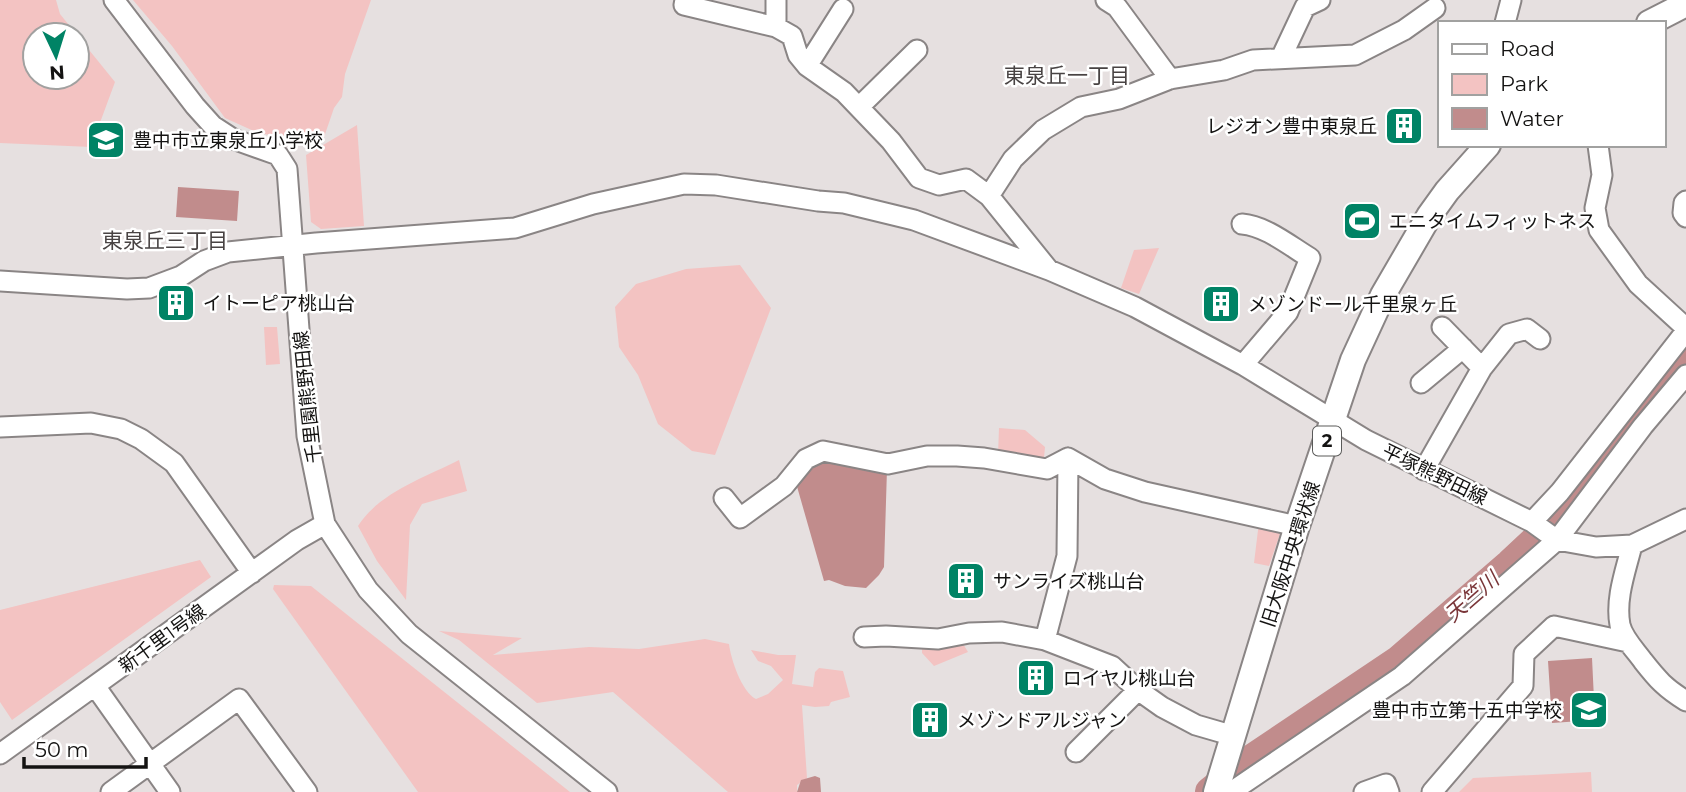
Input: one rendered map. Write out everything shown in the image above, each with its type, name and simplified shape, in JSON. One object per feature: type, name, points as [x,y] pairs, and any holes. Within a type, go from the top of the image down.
[{"type":"main road","points":[[1653,21],[1686,4]]},
{"type":"main road","name":"旧大阪中央環状線","points":[[1216,792],[1297,526],[1362,339],[1400,264],[1438,203],[1486,147]]},
{"type":"street","name":"千里園熊野田線","points":[[114,0],[213,126],[233,139],[269,150],[283,161],[288,176],[307,436],[325,524],[368,590],[392,618],[607,792]]},
{"type":"street","points":[[685,0],[684,5],[776,27],[792,36],[798,55],[807,66],[844,92],[891,141],[919,178],[939,185],[966,179],[989,196],[1049,270]]},
{"type":"street","points":[[776,0],[776,27]]},
{"type":"street","points":[[1281,58],[1305,7],[1320,0]]},
{"type":"street","points":[[1506,21],[1511,0]]},
{"type":"street","points":[[1115,3],[1170,79]]},
{"type":"street","points":[[807,66],[843,9]]},
{"type":"street","points":[[989,196],[1013,159],[1043,130],[1081,107],[1119,99],[1170,79],[1224,70],[1253,60],[1340,58],[1355,55],[1436,10]]},
{"type":"street","points":[[859,107],[917,50]]},
{"type":"street","points":[[1545,531],[1560,492],[1686,329],[1638,284],[1599,230],[1595,208],[1602,175],[1598,147]]},
{"type":"street","name":"平塚熊野田線","points":[[0,281],[149,288],[181,276],[219,254],[516,228],[593,204],[667,186],[699,184],[844,203],[914,220],[1049,270],[1158,318],[1243,365],[1366,440],[1545,531],[1596,547],[1632,545],[1686,519]]},
{"type":"street","points":[[1686,201],[1683,214],[1686,217]]},
{"type":"street","points":[[1242,223],[1265,231],[1310,258],[1288,312],[1243,365]]},
{"type":"street","points":[[1442,327],[1482,368]]},
{"type":"street","points":[[1424,470],[1482,368],[1509,334],[1527,329],[1540,339]]},
{"type":"street","points":[[1421,383],[1463,348]]},
{"type":"street","points":[[1231,792],[1402,676],[1545,531],[1643,426],[1686,375]]},
{"type":"street","points":[[0,427],[91,423],[121,429],[141,439],[174,463],[252,573]]},
{"type":"street","points":[[724,498],[740,519],[784,486],[806,459],[823,451],[888,464],[928,456],[949,456],[984,458],[1047,469],[1068,458]]},
{"type":"street","points":[[1068,458],[1105,479],[1145,492],[1297,526]]},
{"type":"street","points":[[1045,640],[1067,556],[1068,458]]},
{"type":"street","name":"新千里1号線","points":[[0,754],[298,540],[325,524]]},
{"type":"street","points":[[1632,545],[1619,605],[1620,626],[1628,642],[1664,688],[1686,701]]},
{"type":"street","points":[[1432,792],[1523,686],[1524,654],[1553,626],[1628,642]]},
{"type":"street","points":[[864,637],[937,639],[1002,632],[1045,640],[1112,666],[1162,707],[1196,725],[1234,736]]},
{"type":"street","points":[[95,686],[170,792]]},
{"type":"street","points":[[1076,752],[1138,690]]},
{"type":"street","points":[[111,792],[239,699],[307,792]]},
{"type":"street","points":[[1363,792],[1386,784],[1389,792]]},
{"type":"green space","points":[[0,0],[56,0],[60,14],[66,21],[21,21],[21,91],[91,91],[91,52],[115,82],[91,147],[0,143]]},
{"type":"green space","points":[[133,0],[371,0],[345,74],[342,97],[334,108],[322,143],[258,133],[225,118],[172,46]]},
{"type":"green space","points":[[357,125],[364,226],[321,229],[311,222],[306,155]]},
{"type":"green space","points":[[1159,248],[1139,294],[1121,288],[1134,250]]},
{"type":"green space","points":[[740,265],[771,308],[715,455],[692,451],[658,424],[638,375],[619,347],[615,307],[636,284],[686,269]]},
{"type":"green space","points":[[264,327],[277,327],[280,364],[266,365]]},
{"type":"green space","points":[[999,428],[1025,430],[1045,447],[1044,458],[998,455]]},
{"type":"green space","points":[[459,460],[467,491],[422,504],[410,525],[406,600],[377,561],[358,526],[367,514],[390,495]]},
{"type":"green space","points":[[1259,522],[1281,531],[1269,566],[1254,563]]},
{"type":"green space","points":[[200,560],[211,577],[12,720],[0,702],[0,610]]},
{"type":"green space","points":[[274,585],[311,586],[570,792],[418,792],[273,589]]},
{"type":"green space","points":[[439,631],[522,638],[493,655],[589,647],[639,649],[705,639],[729,644],[742,683],[756,699],[768,694],[783,680],[771,666],[758,661],[751,650],[796,655],[792,684],[813,687],[815,672],[819,668],[843,671],[850,697],[831,702],[829,706],[802,705],[807,778],[797,785],[797,792],[728,792],[613,692],[537,703],[459,640]]},
{"type":"green space","points":[[962,642],[968,652],[934,666],[922,653],[922,647]]},
{"type":"green space","points":[[1591,772],[1592,792],[1459,792],[1473,778]]},
{"type":"water","points":[[178,187],[239,191],[237,221],[176,217]]},
{"type":"water","points":[[818,457],[887,469],[884,567],[866,588],[824,581],[796,483]]},
{"type":"water","points":[[1592,658],[1595,720],[1552,723],[1548,661]]},
{"type":"water","points":[[815,776],[820,778],[821,792],[797,792],[801,780]]},
{"type":"waterway","name":"天竺川","points":[[1210,792],[1246,763],[1398,661],[1510,564],[1541,535],[1569,503],[1602,454],[1686,352]]},
{"type":"place","name":"レジオン豊中東泉丘","points":[[1404,126]]},
{"type":"place","name":"豊中市立東泉丘小学校","points":[[106,140]]},
{"type":"place","name":"エニタイムフィットネス","points":[[1362,221]]},
{"type":"place","name":"イトーピア桃山台","points":[[176,303]]},
{"type":"place","name":"メゾンドール千里泉ヶ丘","points":[[1221,304]]},
{"type":"place","name":"サンライズ桃山台","points":[[966,581]]},
{"type":"place","name":"ロイヤル桃山台","points":[[1036,678]]},
{"type":"place","name":"豊中市立第十五中学校","points":[[1589,710]]},
{"type":"place","name":"メゾンドアルジャン","points":[[930,720]]},
{"type":"district","name":"東泉丘一丁目","points":[[1067,76]]},
{"type":"district","name":"東泉丘三丁目","points":[[165,241]]}]
